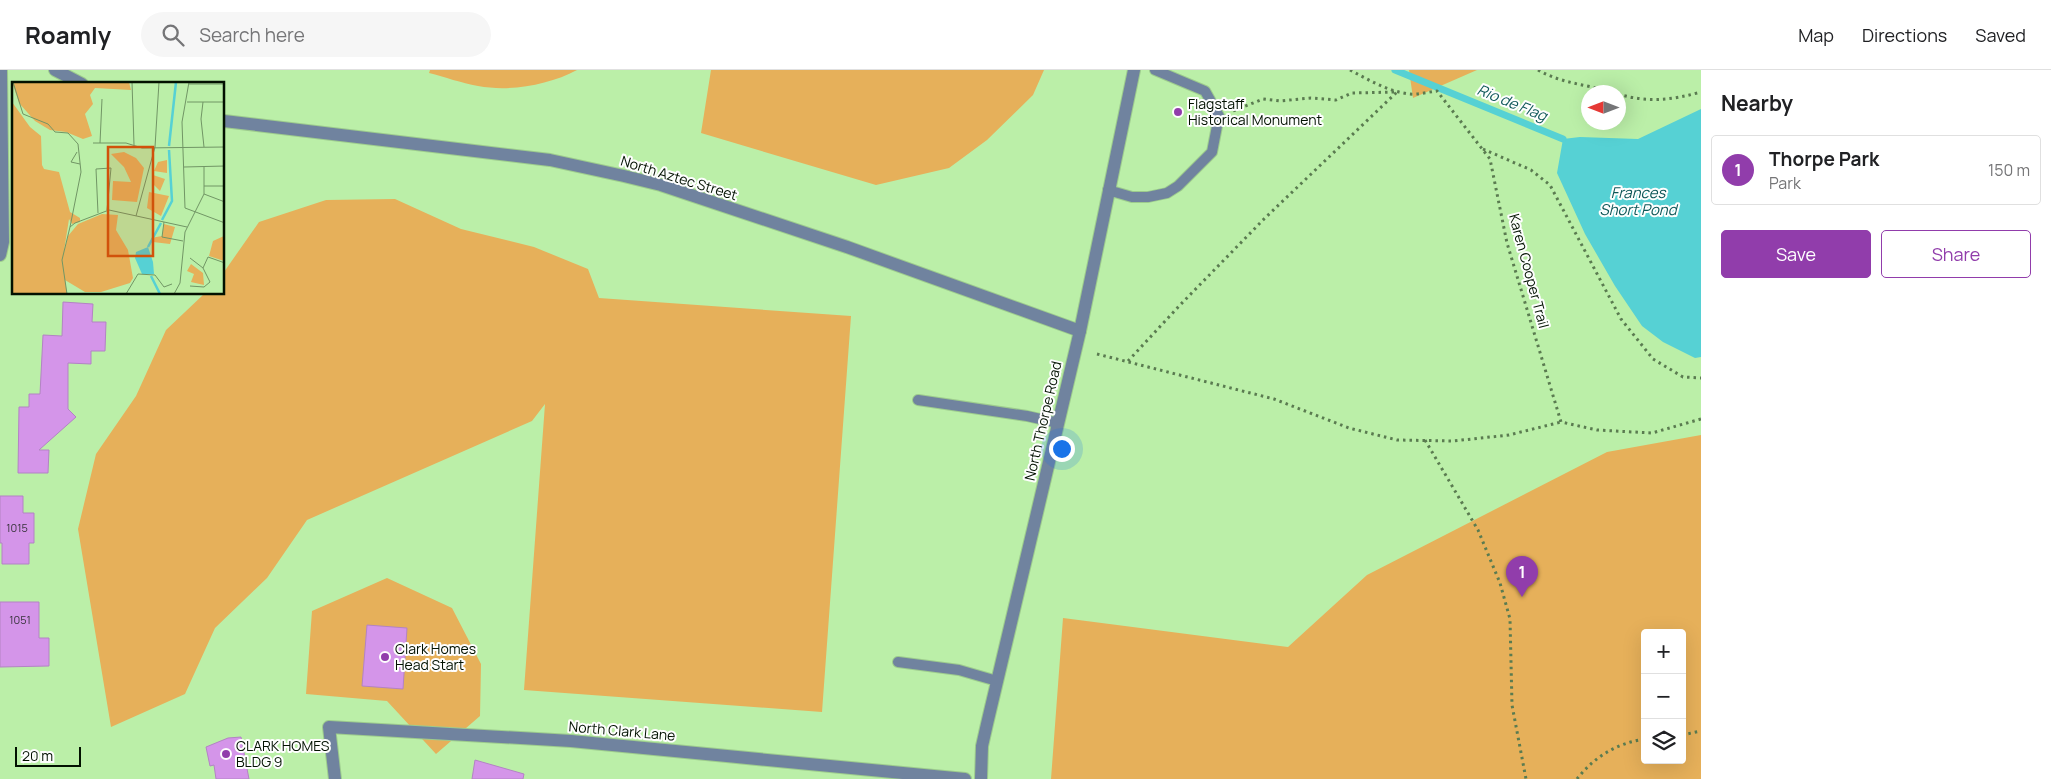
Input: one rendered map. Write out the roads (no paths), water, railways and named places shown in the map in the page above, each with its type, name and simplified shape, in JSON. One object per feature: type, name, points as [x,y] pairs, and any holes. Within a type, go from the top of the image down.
[{"type":"street","points":[[0,255],[3,242],[1,70]]},
{"type":"street","points":[[55,70],[78,82]]},
{"type":"street","name":"North Thorpe Road","points":[[981,779],[982,746],[1080,332],[1134,70]]},
{"type":"street","name":"North Aztec Street","points":[[225,121],[550,160],[661,185],[847,247],[1080,332]]},
{"type":"street","name":"North Clark Lane","points":[[335,779],[328,727],[571,741],[965,779]]},
{"type":"lane","points":[[1108,190],[1132,196],[1148,197],[1167,193],[1178,186],[1212,152],[1219,116],[1205,91],[1155,70]]},
{"type":"lane","points":[[918,400],[1027,416],[1058,423]]},
{"type":"lane","points":[[898,662],[959,670],[997,681]]},
{"type":"water","name":"Frances Short Pond","points":[[1701,109],[1701,357],[1695,358],[1663,342],[1642,326],[1615,286],[1585,234],[1557,173],[1563,139],[1580,137],[1638,139]]},
{"type":"waterway","name":"Rio de Flag","points":[[1395,70],[1563,139]]},
{"type":"place","name":"Flagstaff Historical Monument","points":[[1178,112]]},
{"type":"place","name":"Thorpe Park","points":[[1522,597]]},
{"type":"place","name":"Clark Homes Head Start","points":[[385,657]]},
{"type":"place","name":"CLARK HOMES BLDG 9","points":[[226,754]]}]
